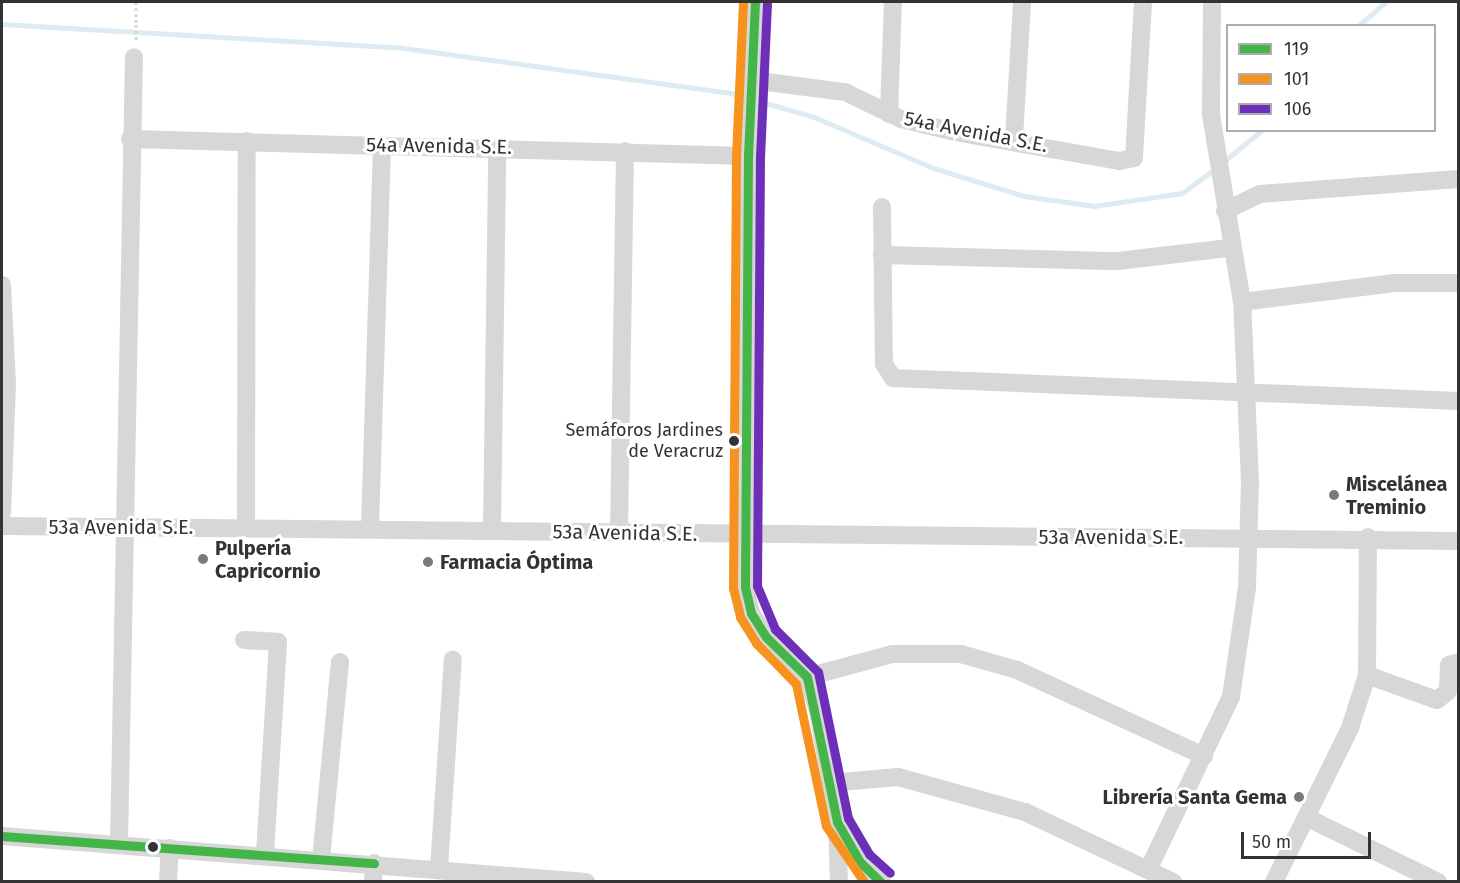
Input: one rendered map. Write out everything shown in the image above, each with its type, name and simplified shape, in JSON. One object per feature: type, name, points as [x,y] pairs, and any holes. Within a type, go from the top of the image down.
[{"type":"street","points":[[755,2],[748,156],[744,536],[751,613],[766,637],[807,677],[819,711],[837,822],[839,882]]},
{"type":"street","points":[[889,114],[893,2]]},
{"type":"street","points":[[1014,138],[1022,2]]},
{"type":"street","name":"54a Avenida S.E.","points":[[751,92],[845,93],[889,114],[955,132],[1014,138],[1119,161],[1134,158],[1143,2]]},
{"type":"street","points":[[1148,870],[1231,697],[1248,537],[1242,302],[1230,248],[1211,114],[1212,2]]},
{"type":"street","points":[[120,844],[130,139],[135,50]]},
{"type":"street","name":"54a Avenida S.E.","points":[[130,139],[748,156]]},
{"type":"street","points":[[246,527],[247,141]]},
{"type":"street","points":[[370,527],[382,145]]},
{"type":"street","points":[[492,529],[497,148]]},
{"type":"street","points":[[619,533],[625,151]]},
{"type":"street","points":[[1224,206],[1260,194],[1458,179]]},
{"type":"street","points":[[882,207],[884,364],[893,378],[1458,401]]},
{"type":"street","points":[[882,255],[1119,261],[1230,248]]},
{"type":"street","points":[[1242,302],[1395,283],[1458,283]]},
{"type":"street","points":[[2,285],[4,383],[2,512]]},
{"type":"street","name":"53a Avenida S.E.","points":[[2,526],[370,527],[744,536],[1368,537],[1458,541]]},
{"type":"street","points":[[1274,882],[1308,818],[1350,728],[1367,675],[1368,537]]},
{"type":"street","points":[[244,640],[278,642],[265,855]]},
{"type":"street","points":[[807,677],[892,654],[961,654],[1017,669],[1204,756]]},
{"type":"street","points":[[439,868],[453,659]]},
{"type":"street","points":[[321,859],[340,662]]},
{"type":"street","points":[[1367,675],[1445,699],[1449,665],[1458,662]]},
{"type":"street","points":[[829,783],[910,780],[1025,812],[1173,882]]},
{"type":"street","points":[[1308,818],[1438,882]]},
{"type":"street","points":[[837,822],[850,849],[878,881]]},
{"type":"street","points":[[2,836],[439,868],[586,882]]},
{"type":"street","points":[[168,882],[170,848]]},
{"type":"street","points":[[373,882],[374,863]]},
{"type":"path","points":[[135,50],[136,2]]},
{"type":"waterway","points":[[1360,24],[1386,2]]},
{"type":"waterway","points":[[2,24],[403,48],[731,93],[814,117],[933,168],[1024,196],[1094,206],[1182,193],[1216,168]]},
{"type":"waterway","points":[[1223,162],[1260,132]]},
{"type":"transit line","name":"101","points":[[743,2],[736,156],[733,588],[740,617],[756,643],[796,684],[826,826],[864,882]]},
{"type":"transit line","name":"119","points":[[755,2],[748,156],[745,587],[751,613],[766,637],[807,677],[837,822],[860,862],[881,882]]},
{"type":"transit line","name":"106","points":[[767,3],[760,156],[757,586],[775,629],[818,672],[848,818],[869,854],[890,873]]},
{"type":"transit line","points":[[2,836],[374,863]]},
{"type":"place","name":"Semáforos Jardines de Veracruz","points":[[734,441]]},
{"type":"place","name":"Miscelánea Treminio","points":[[1334,495]]},
{"type":"place","name":"Pulpería Capricornio","points":[[203,559]]},
{"type":"place","name":"Farmacia Óptima","points":[[428,562]]},
{"type":"place","name":"Librería Santa Gema","points":[[1299,797]]}]
